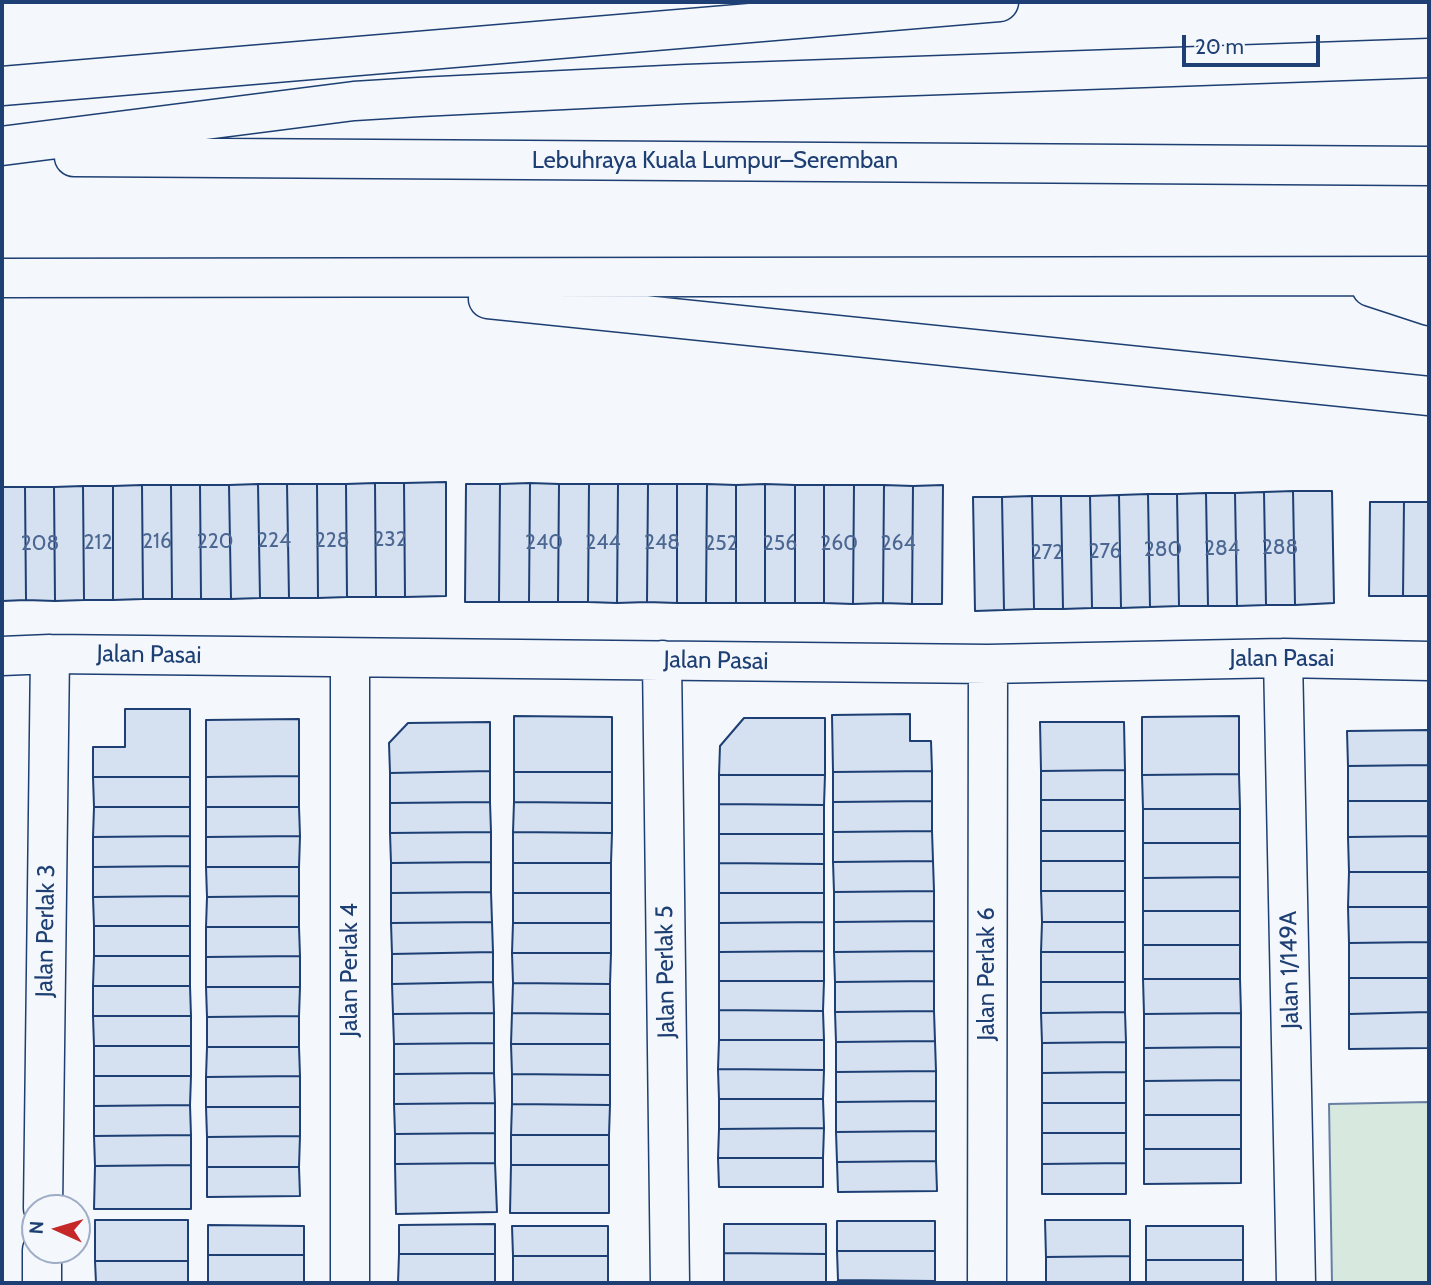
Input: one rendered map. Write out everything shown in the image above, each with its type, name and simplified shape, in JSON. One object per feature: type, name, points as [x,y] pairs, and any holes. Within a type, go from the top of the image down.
[{"type":"main road","points":[[2,86],[999,2]]},
{"type":"main road","points":[[2,146],[354,100],[686,84],[1429,58]]},
{"type":"main road","name":"Lebuhraya Kuala Lumpur–Seremban","points":[[2,156],[1429,166]]},
{"type":"main road","points":[[2,278],[1429,276]]},
{"type":"main road","points":[[277,277],[1429,396]]},
{"type":"main road","points":[[1339,277],[1429,306]]},
{"type":"main road","name":"Jalan Pasai","points":[[2,656],[50,654],[988,664],[1283,657],[1429,661]]},
{"type":"main road","name":"Jalan Perlak 3","points":[[43,1194],[50,654]]},
{"type":"main road","name":"Jalan 1/149A","points":[[1283,657],[1296,1283]]},
{"type":"main road","name":"Jalan Perlak 4","points":[[349,658],[350,1283]]},
{"type":"main road","name":"Jalan Perlak 5","points":[[662,660],[670,1283]]},
{"type":"main road","name":"Jalan Perlak 6","points":[[987,1283],[988,664]]},
{"type":"main road","points":[[42,1264],[42,1283]]},
{"type":"shaded area","points":[[1429,1102],[1429,1283],[1332,1283],[1329,1104]]},
{"type":"building","points":[[446,482],[446,596],[405,597],[404,483]]},
{"type":"building","points":[[375,483],[404,483],[405,597],[376,597]]},
{"type":"building","points":[[375,483],[376,597],[347,597],[346,484]]},
{"type":"building","points":[[530,483],[559,484],[558,602],[529,602]]},
{"type":"building","points":[[530,483],[529,602],[499,602],[500,484]]},
{"type":"building","points":[[258,484],[287,484],[289,598],[260,598]]},
{"type":"building","points":[[258,484],[260,598],[231,599],[229,485]]},
{"type":"building","points":[[287,484],[317,484],[318,598],[289,598]]},
{"type":"building","points":[[317,484],[346,484],[347,597],[318,598]]},
{"type":"building","points":[[466,484],[500,484],[499,602],[465,602]]},
{"type":"building","points":[[559,484],[589,484],[588,602],[558,602]]},
{"type":"building","points":[[589,484],[618,484],[617,603],[588,602]]},
{"type":"building","points":[[618,484],[648,484],[647,602],[617,603]]},
{"type":"building","points":[[648,484],[677,484],[677,603],[647,602]]},
{"type":"building","points":[[677,484],[707,484],[706,603],[677,603]]},
{"type":"building","points":[[707,484],[736,485],[736,603],[706,603]]},
{"type":"building","points":[[765,484],[795,485],[795,603],[765,603]]},
{"type":"building","points":[[765,484],[765,603],[736,603],[736,485]]},
{"type":"building","points":[[142,485],[171,485],[172,599],[143,599]]},
{"type":"building","points":[[142,485],[143,599],[113,600],[113,486]]},
{"type":"building","points":[[171,485],[200,485],[201,599],[172,599]]},
{"type":"building","points":[[200,485],[229,485],[231,599],[201,599]]},
{"type":"building","points":[[795,485],[824,485],[824,603],[795,603]]},
{"type":"building","points":[[824,485],[854,485],[853,604],[824,603]]},
{"type":"building","points":[[854,485],[884,485],[883,603],[853,604]]},
{"type":"building","points":[[884,485],[913,486],[912,604],[883,603]]},
{"type":"building","points":[[943,485],[942,604],[912,604],[913,486]]},
{"type":"building","points":[[83,486],[113,486],[113,600],[84,600]]},
{"type":"building","points":[[83,486],[84,600],[55,601],[54,487]]},
{"type":"building","points":[[2,487],[25,487],[26,600],[2,601]]},
{"type":"building","points":[[25,487],[54,487],[55,601],[26,600]]},
{"type":"building","points":[[1293,491],[1332,491],[1334,603],[1295,605]]},
{"type":"building","points":[[1293,491],[1295,605],[1266,605],[1264,492]]},
{"type":"building","points":[[1264,492],[1266,605],[1237,606],[1235,493]]},
{"type":"building","points":[[1206,493],[1235,493],[1237,606],[1208,606]]},
{"type":"building","points":[[1206,493],[1208,606],[1179,606],[1177,494]]},
{"type":"building","points":[[1148,494],[1177,494],[1179,606],[1150,607]]},
{"type":"building","points":[[1148,494],[1150,607],[1121,608],[1119,495]]},
{"type":"building","points":[[1119,495],[1121,608],[1092,608],[1090,496]]},
{"type":"building","points":[[1032,496],[1061,496],[1063,609],[1034,609]]},
{"type":"building","points":[[1032,496],[1034,609],[1004,610],[1002,497]]},
{"type":"building","points":[[1061,496],[1090,496],[1092,608],[1063,609]]},
{"type":"building","points":[[973,497],[1002,497],[1004,610],[975,611]]},
{"type":"building","points":[[1370,502],[1404,502],[1403,596],[1369,596]]},
{"type":"building","points":[[1404,502],[1429,502],[1429,596],[1403,596]]},
{"type":"building","points":[[125,709],[190,709],[190,777],[93,777],[93,747],[125,747]]},
{"type":"building","points":[[910,714],[910,741],[931,741],[932,771],[833,772],[832,715]]},
{"type":"building","points":[[514,716],[612,717],[612,772],[514,772]]},
{"type":"building","points":[[1239,716],[1239,774],[1142,775],[1142,717]]},
{"type":"building","points":[[744,718],[825,718],[825,775],[719,775],[720,746]]},
{"type":"building","points":[[299,719],[299,776],[206,777],[206,720]]},
{"type":"building","points":[[490,722],[490,771],[390,773],[389,743],[408,723]]},
{"type":"building","points":[[1040,722],[1124,722],[1125,770],[1041,771]]},
{"type":"building","points":[[1429,730],[1429,765],[1348,766],[1347,731]]},
{"type":"building","points":[[1429,765],[1429,801],[1348,801],[1348,766]]},
{"type":"building","points":[[1125,770],[1125,800],[1041,800],[1041,771]]},
{"type":"building","points":[[490,771],[490,802],[390,803],[390,773]]},
{"type":"building","points":[[932,771],[932,801],[833,802],[833,772]]},
{"type":"building","points":[[514,772],[612,772],[612,803],[514,802]]},
{"type":"building","points":[[1239,774],[1240,809],[1143,809],[1142,775]]},
{"type":"building","points":[[719,775],[825,775],[824,805],[719,804]]},
{"type":"building","points":[[299,776],[299,807],[206,807],[206,777]]},
{"type":"building","points":[[93,777],[190,777],[190,807],[94,807]]},
{"type":"building","points":[[1041,800],[1125,800],[1125,831],[1041,831]]},
{"type":"building","points":[[932,801],[932,831],[833,832],[833,802]]},
{"type":"building","points":[[1348,801],[1429,801],[1429,836],[1348,837]]},
{"type":"building","points":[[490,802],[491,832],[390,833],[390,803]]},
{"type":"building","points":[[514,802],[612,803],[612,833],[513,832]]},
{"type":"building","points":[[719,804],[824,805],[824,834],[719,834]]},
{"type":"building","points":[[94,807],[190,807],[190,836],[93,837]]},
{"type":"building","points":[[206,807],[299,807],[300,836],[206,837]]},
{"type":"building","points":[[1143,809],[1240,809],[1240,843],[1143,843]]},
{"type":"building","points":[[932,831],[933,861],[833,862],[833,832]]},
{"type":"building","points":[[1041,831],[1125,831],[1125,861],[1041,861]]},
{"type":"building","points":[[491,832],[491,862],[391,863],[390,833]]},
{"type":"building","points":[[513,832],[612,833],[611,863],[513,863]]},
{"type":"building","points":[[719,834],[824,834],[824,864],[719,863]]},
{"type":"building","points":[[190,836],[190,866],[93,867],[93,837]]},
{"type":"building","points":[[300,836],[299,867],[206,867],[206,837]]},
{"type":"building","points":[[1429,836],[1429,872],[1349,872],[1348,837]]},
{"type":"building","points":[[1143,843],[1240,843],[1240,877],[1143,878]]},
{"type":"building","points":[[933,861],[934,891],[834,892],[833,862]]},
{"type":"building","points":[[1041,861],[1125,861],[1125,891],[1041,891]]},
{"type":"building","points":[[491,862],[491,892],[391,893],[391,863]]},
{"type":"building","points":[[513,863],[611,863],[611,893],[513,893]]},
{"type":"building","points":[[719,863],[824,864],[824,893],[719,893]]},
{"type":"building","points":[[190,866],[190,896],[93,897],[93,867]]},
{"type":"building","points":[[206,867],[299,867],[299,896],[207,897]]},
{"type":"building","points":[[1349,872],[1429,872],[1429,907],[1348,907]]},
{"type":"building","points":[[1240,877],[1240,911],[1143,911],[1143,878]]},
{"type":"building","points":[[934,891],[934,921],[834,922],[834,892]]},
{"type":"building","points":[[1041,891],[1125,891],[1125,922],[1042,922]]},
{"type":"building","points":[[491,892],[492,922],[391,923],[391,893]]},
{"type":"building","points":[[513,893],[611,893],[611,923],[513,923]]},
{"type":"building","points":[[719,893],[824,893],[824,922],[719,923]]},
{"type":"building","points":[[190,896],[190,926],[94,926],[93,897]]},
{"type":"building","points":[[299,896],[299,927],[206,927],[207,897]]},
{"type":"building","points":[[1348,907],[1429,907],[1429,942],[1349,943]]},
{"type":"building","points":[[1143,911],[1240,911],[1240,945],[1143,945]]},
{"type":"building","points":[[934,921],[934,951],[834,952],[834,922]]},
{"type":"building","points":[[492,922],[493,952],[392,954],[391,923]]},
{"type":"building","points":[[824,922],[824,951],[719,952],[719,923]]},
{"type":"building","points":[[1042,922],[1125,922],[1125,952],[1041,952]]},
{"type":"building","points":[[513,923],[611,923],[611,953],[512,953]]},
{"type":"building","points":[[94,926],[190,926],[190,956],[94,956]]},
{"type":"building","points":[[206,927],[299,927],[300,956],[206,957]]},
{"type":"building","points":[[1429,942],[1429,978],[1349,978],[1349,943]]},
{"type":"building","points":[[1143,945],[1240,945],[1240,979],[1143,979]]},
{"type":"building","points":[[824,951],[824,981],[719,981],[719,952]]},
{"type":"building","points":[[934,951],[934,981],[835,982],[834,952]]},
{"type":"building","points":[[493,952],[493,982],[392,984],[392,954]]},
{"type":"building","points":[[1041,952],[1125,952],[1125,982],[1041,982]]},
{"type":"building","points":[[512,953],[611,953],[610,984],[513,983]]},
{"type":"building","points":[[94,956],[190,956],[190,986],[93,986]]},
{"type":"building","points":[[300,956],[300,987],[206,987],[206,957]]},
{"type":"building","points":[[1349,978],[1429,978],[1429,1012],[1349,1014]]},
{"type":"building","points":[[1143,979],[1240,979],[1241,1013],[1144,1014]]},
{"type":"building","points":[[719,981],[824,981],[823,1011],[719,1010]]},
{"type":"building","points":[[934,981],[934,1011],[835,1012],[835,982]]},
{"type":"building","points":[[493,982],[494,1013],[393,1014],[392,984]]},
{"type":"building","points":[[1041,982],[1125,982],[1125,1012],[1041,1013]]},
{"type":"building","points":[[513,983],[610,984],[610,1014],[512,1013]]},
{"type":"building","points":[[93,986],[190,986],[191,1016],[93,1016]]},
{"type":"building","points":[[206,987],[300,987],[299,1016],[207,1017]]},
{"type":"building","points":[[719,1010],[823,1011],[824,1040],[719,1040]]},
{"type":"building","points":[[934,1011],[935,1041],[836,1042],[835,1012]]},
{"type":"building","points":[[1125,1012],[1126,1042],[1042,1043],[1041,1013]]},
{"type":"building","points":[[1429,1012],[1429,1048],[1349,1049],[1349,1014]]},
{"type":"building","points":[[494,1013],[494,1043],[394,1044],[393,1014]]},
{"type":"building","points":[[512,1013],[610,1014],[610,1044],[511,1044]]},
{"type":"building","points":[[1241,1013],[1241,1047],[1144,1048],[1144,1014]]},
{"type":"building","points":[[93,1016],[191,1016],[191,1046],[94,1046]]},
{"type":"building","points":[[299,1016],[299,1047],[207,1047],[207,1017]]},
{"type":"building","points":[[719,1040],[824,1040],[824,1070],[718,1069]]},
{"type":"building","points":[[935,1041],[936,1071],[836,1072],[836,1042]]},
{"type":"building","points":[[1126,1042],[1126,1072],[1042,1073],[1042,1043]]},
{"type":"building","points":[[494,1043],[494,1073],[394,1074],[394,1044]]},
{"type":"building","points":[[511,1044],[610,1044],[610,1075],[512,1074]]},
{"type":"building","points":[[94,1046],[191,1046],[191,1076],[94,1076]]},
{"type":"building","points":[[207,1047],[299,1047],[300,1076],[206,1077]]},
{"type":"building","points":[[1241,1047],[1241,1080],[1144,1081],[1144,1048]]},
{"type":"building","points":[[718,1069],[824,1070],[823,1099],[719,1099]]},
{"type":"building","points":[[936,1071],[936,1101],[836,1102],[836,1072]]},
{"type":"building","points":[[1126,1072],[1126,1103],[1042,1103],[1042,1073]]},
{"type":"building","points":[[494,1073],[495,1103],[394,1104],[394,1074]]},
{"type":"building","points":[[512,1074],[610,1075],[610,1105],[512,1104]]},
{"type":"building","points":[[94,1076],[191,1076],[190,1105],[94,1106]]},
{"type":"building","points":[[300,1076],[300,1107],[206,1107],[206,1077]]},
{"type":"building","points":[[1241,1080],[1241,1115],[1144,1115],[1144,1081]]},
{"type":"building","points":[[719,1099],[823,1099],[824,1128],[719,1129]]},
{"type":"building","points":[[936,1101],[936,1131],[836,1132],[836,1102]]},
{"type":"building","points":[[495,1103],[495,1133],[395,1134],[394,1104]]},
{"type":"building","points":[[1042,1103],[1126,1103],[1126,1133],[1042,1133]]},
{"type":"building","points":[[512,1104],[610,1105],[609,1135],[511,1135]]},
{"type":"building","points":[[190,1105],[191,1135],[94,1136],[94,1106]]},
{"type":"building","points":[[206,1107],[300,1107],[300,1136],[207,1137]]},
{"type":"building","points":[[1144,1115],[1241,1115],[1241,1149],[1144,1149]]},
{"type":"building","points":[[824,1128],[823,1158],[718,1158],[719,1129]]},
{"type":"building","points":[[936,1131],[936,1161],[837,1162],[836,1132]]},
{"type":"building","points":[[495,1133],[495,1163],[395,1164],[395,1134]]},
{"type":"building","points":[[1042,1133],[1126,1133],[1126,1163],[1042,1164]]},
{"type":"building","points":[[191,1135],[191,1165],[95,1166],[94,1136]]},
{"type":"building","points":[[511,1135],[609,1135],[609,1165],[511,1165]]},
{"type":"building","points":[[300,1136],[299,1167],[207,1167],[207,1137]]},
{"type":"building","points":[[1144,1149],[1241,1149],[1241,1183],[1144,1184]]},
{"type":"building","points":[[718,1158],[823,1158],[823,1187],[719,1187]]},
{"type":"building","points":[[936,1161],[937,1191],[838,1192],[837,1162]]},
{"type":"building","points":[[495,1163],[497,1212],[396,1214],[395,1164]]},
{"type":"building","points":[[1126,1163],[1126,1194],[1042,1194],[1042,1164]]},
{"type":"building","points":[[191,1165],[191,1209],[94,1209],[95,1166]]},
{"type":"building","points":[[511,1165],[609,1165],[609,1213],[510,1213]]},
{"type":"building","points":[[207,1167],[299,1167],[300,1196],[207,1197]]},
{"type":"building","points":[[95,1220],[188,1220],[188,1261],[95,1261]]},
{"type":"building","points":[[1045,1220],[1130,1220],[1130,1256],[1046,1257]]},
{"type":"building","points":[[837,1221],[935,1221],[935,1251],[837,1251]]},
{"type":"building","points":[[495,1224],[495,1254],[399,1254],[399,1225]]},
{"type":"building","points":[[724,1224],[826,1224],[826,1254],[724,1253]]},
{"type":"building","points":[[208,1225],[304,1226],[304,1255],[208,1255]]},
{"type":"building","points":[[512,1226],[608,1226],[608,1256],[513,1256]]},
{"type":"building","points":[[1146,1226],[1243,1226],[1243,1260],[1146,1260]]},
{"type":"building","points":[[837,1251],[935,1251],[935,1281],[838,1280]]},
{"type":"building","points":[[724,1253],[826,1254],[826,1283],[724,1283]]},
{"type":"building","points":[[399,1254],[495,1254],[495,1283],[398,1283]]},
{"type":"building","points":[[208,1255],[304,1255],[304,1283],[208,1283]]},
{"type":"building","points":[[513,1256],[608,1256],[608,1283],[513,1283]]},
{"type":"building","points":[[1130,1256],[1130,1283],[1046,1283],[1046,1257]]},
{"type":"building","points":[[1146,1260],[1243,1260],[1243,1283],[1146,1283]]},
{"type":"building","points":[[95,1261],[188,1261],[188,1283],[96,1283]]},
{"type":"building","points":[[838,1280],[935,1281],[935,1283],[837,1283]]}]
